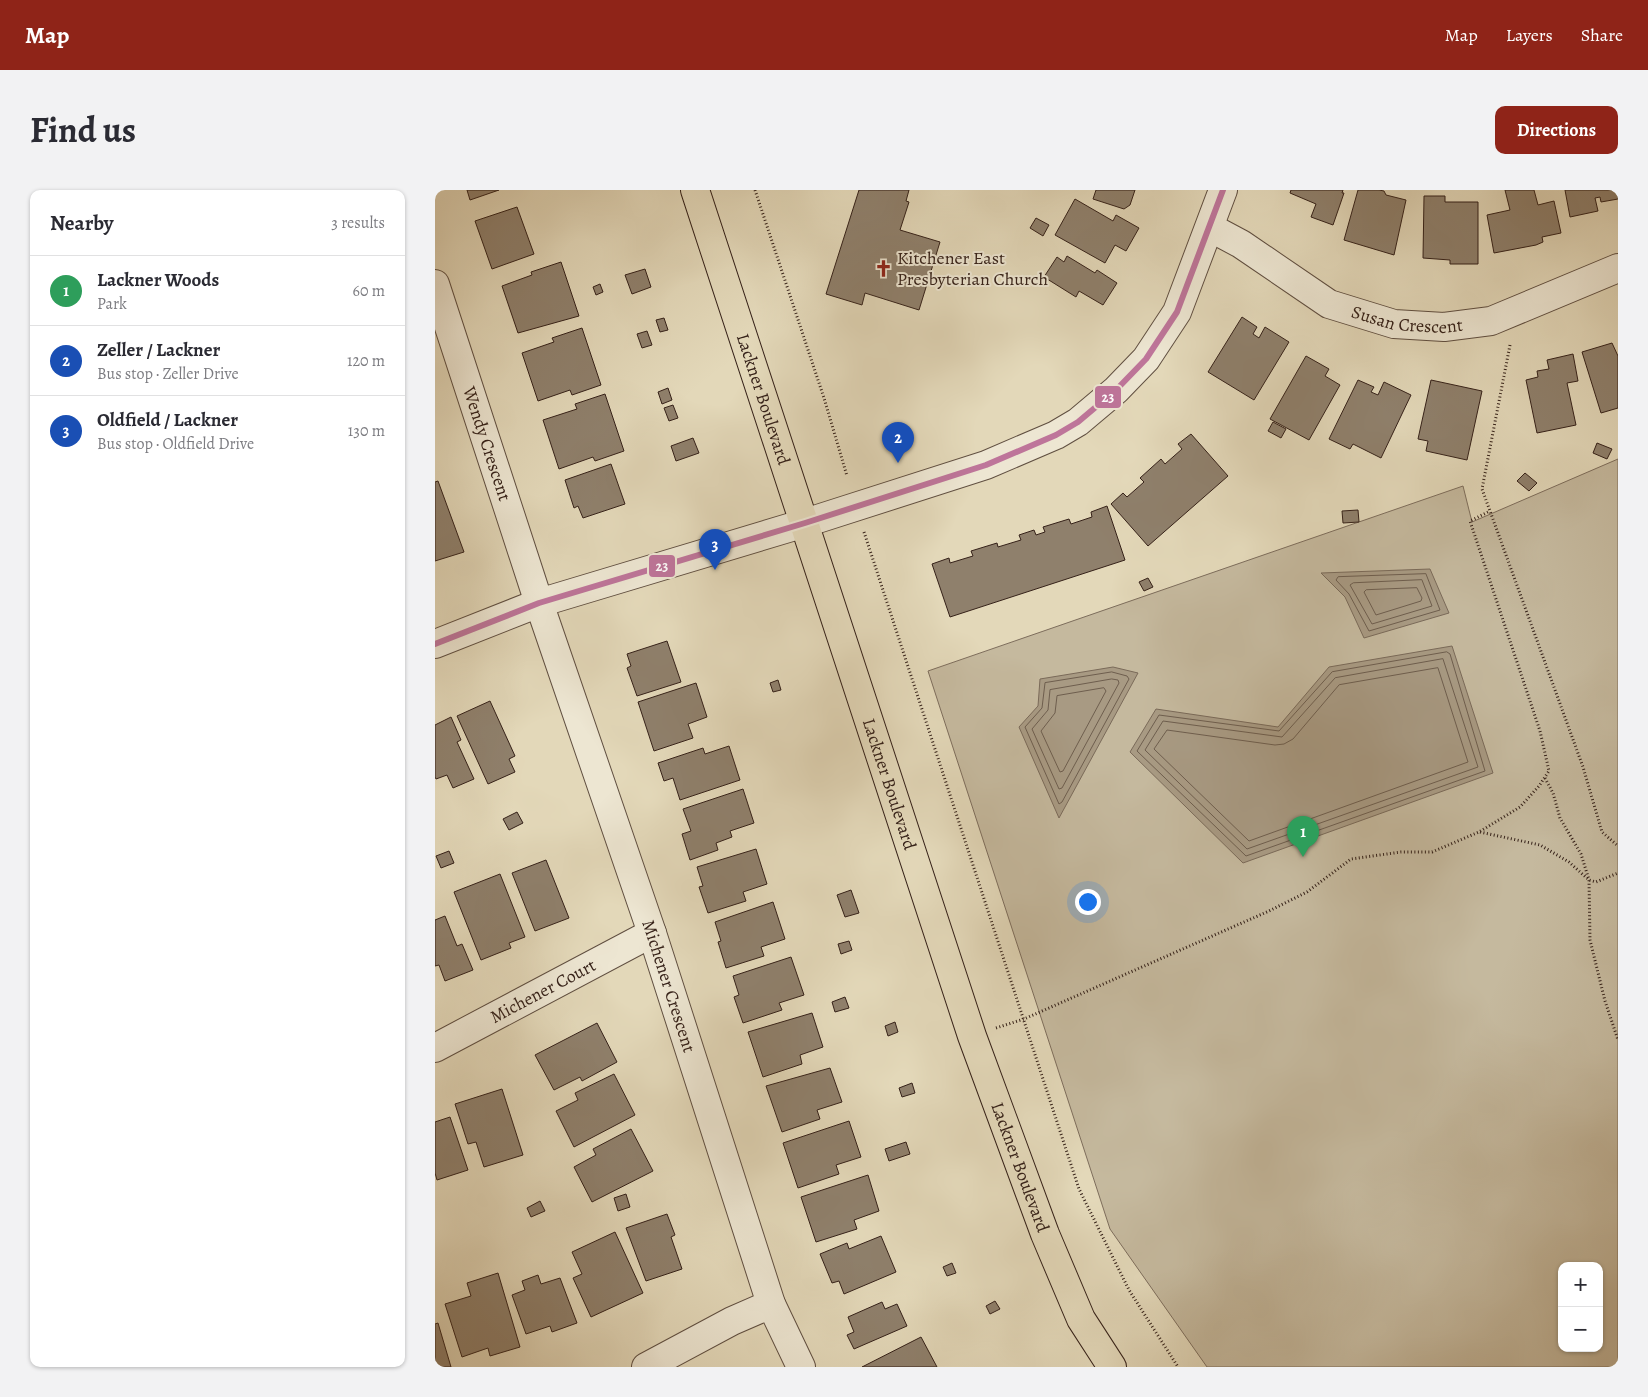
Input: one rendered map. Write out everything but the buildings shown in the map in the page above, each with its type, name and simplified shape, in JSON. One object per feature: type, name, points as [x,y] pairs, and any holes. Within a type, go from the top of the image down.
[{"type":"main road","name":"Lackner Boulevard","points":[[695,190],[972,1036],[1045,1234],[1081,1319],[1113,1367]]},
{"type":"street","points":[[435,644],[539,603],[805,523],[1014,455],[1078,422],[1116,390],[1146,360],[1177,312],[1211,228],[1223,190]]},
{"type":"street","name":"Susan Crescent","points":[[1211,228],[1241,244],[1329,304],[1394,324],[1444,327],[1491,321],[1618,268]]},
{"type":"street","name":"Wendy Crescent","points":[[435,284],[539,603]]},
{"type":"street","name":"Michener Crescent","points":[[539,603],[651,933],[771,1304],[801,1367]]},
{"type":"street","name":"Michener Court","points":[[435,1048],[651,933]]},
{"type":"street","points":[[646,1367],[732,1321],[771,1304]]},
{"type":"path","points":[[755,190],[824,398],[847,476]]},
{"type":"path","points":[[1510,345],[1482,489],[1583,767],[1602,832],[1618,846]]},
{"type":"path","points":[[972,1036],[1024,1019],[1269,911],[1307,892],[1351,859],[1401,852],[1432,852],[1479,832],[1520,807],[1549,771],[1540,731],[1470,521],[1490,510]]},
{"type":"path","points":[[864,532],[1079,1189],[1129,1290],[1177,1367]]},
{"type":"path","points":[[1545,778],[1553,793],[1560,818],[1581,854],[1589,880],[1590,940],[1605,1001],[1618,1040]]},
{"type":"path","points":[[1479,832],[1540,845],[1569,862],[1589,880],[1596,882],[1618,873]]},
{"type":"shaded area","points":[[1618,459],[1618,1367],[1207,1367],[1110,1229],[928,671],[1463,486],[1472,522]]},
{"type":"water","points":[[1430,569],[1449,613],[1364,638],[1345,597],[1321,573]]},
{"type":"water","points":[[1452,646],[1493,773],[1243,863],[1130,752],[1156,709],[1278,727],[1329,667]]},
{"type":"water","points":[[1113,667],[1138,673],[1059,818],[1019,727],[1038,706],[1040,679]]},
{"type":"transit line","name":"23","points":[[435,644],[539,603],[805,523],[986,465],[1056,435],[1078,422],[1116,390],[1146,359],[1177,312],[1223,190]]},
{"type":"place","name":"Kitchener East Presbyterian Church","points":[[883,268]]},
{"type":"place","name":"Zeller / Lackner","points":[[898,463]]},
{"type":"place","name":"Oldfield / Lackner","points":[[715,570]]},
{"type":"place","name":"Lackner Woods","points":[[1303,857]]}]
